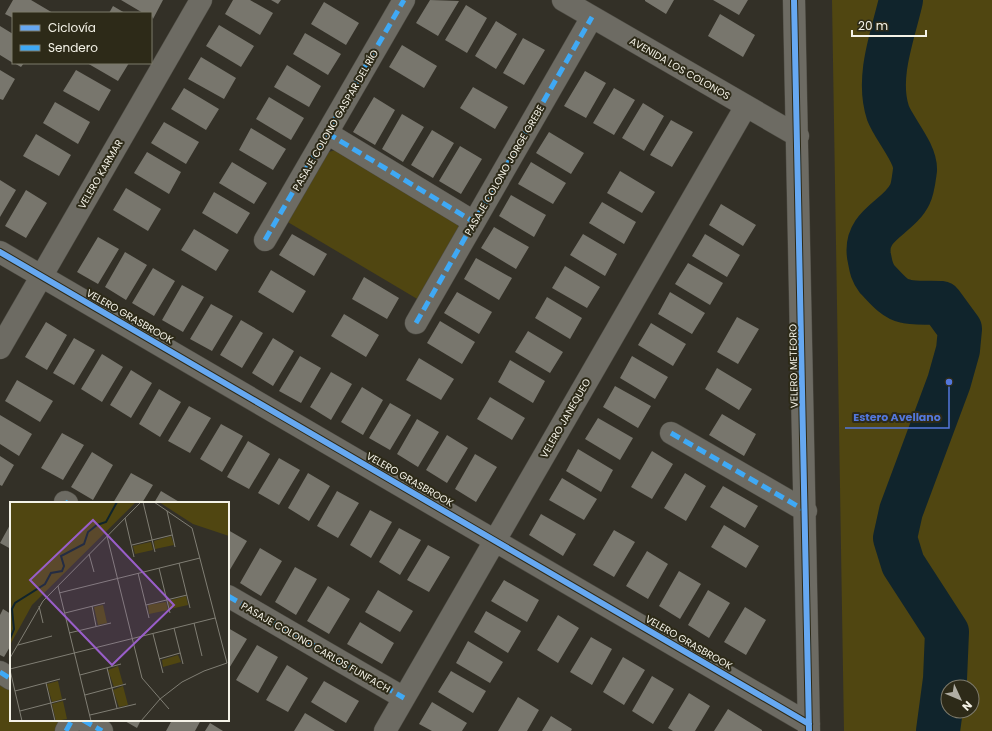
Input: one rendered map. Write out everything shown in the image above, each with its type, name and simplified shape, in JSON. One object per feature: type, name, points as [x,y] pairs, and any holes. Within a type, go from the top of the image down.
[{"type":"street","name":"VELERO KARMAR","points":[[0,348],[201,0]]},
{"type":"street","name":"PASAJE COLONO GASPAR DEL RÍO","points":[[265,240],[404,0]]},
{"type":"street","name":"AVENIDA LOS COLONOS","points":[[563,0],[798,136]]},
{"type":"street","name":"VELERO METEORO","points":[[794,0],[806,511],[809,727]]},
{"type":"street","name":"PASAJE COLONO JORGE GREBE","points":[[416,323],[592,17]]},
{"type":"street","name":"VELERO JANEQUEO","points":[[385,731],[746,106]]},
{"type":"street","points":[[327,133],[474,222]]},
{"type":"street","name":"VELERO GRASBROOK","points":[[0,252],[495,540],[809,727]]},
{"type":"street","points":[[671,433],[806,511]]},
{"type":"street","name":"PASAJE COLONO CARLOS FUNFACH","points":[[229,597],[404,698]]},
{"type":"street","points":[[0,672],[10,678]]},
{"type":"street","points":[[66,731],[71,721]]},
{"type":"street","points":[[85,721],[102,731]]},
{"type":"shaded area","points":[[832,0],[992,0],[992,731],[844,731]]},
{"type":"shaded area","points":[[335,150],[457,221],[459,232],[419,300],[286,221],[326,153]]},
{"type":"shaded area","points":[[0,677],[10,682],[10,721],[60,721],[55,731],[0,731]]},
{"type":"building","points":[[13,0],[31,0],[51,12],[12,12],[12,18],[5,14]]},
{"type":"building","points":[[121,0],[163,0],[153,19],[152,12],[141,12]]},
{"type":"building","points":[[233,0],[250,0],[273,13],[260,35],[225,14]]},
{"type":"building","points":[[271,0],[281,0],[278,4]]},
{"type":"building","points":[[430,0],[459,1],[438,36],[416,23]]},
{"type":"building","points":[[645,0],[674,0],[666,14]]},
{"type":"building","points":[[713,0],[748,0],[739,15]]},
{"type":"building","points":[[324,2],[359,23],[346,45],[311,24]]},
{"type":"building","points":[[466,5],[487,18],[467,53],[445,40]]},
{"type":"building","points":[[113,6],[123,12],[110,12]]},
{"type":"building","points":[[720,14],[755,35],[743,57],[708,36]]},
{"type":"building","points":[[496,21],[517,34],[496,69],[475,56]]},
{"type":"building","points":[[219,25],[254,46],[241,67],[206,46]]},
{"type":"building","points":[[0,26],[12,33],[12,62],[0,55]]},
{"type":"building","points":[[305,33],[341,54],[328,75],[293,54]]},
{"type":"building","points":[[523,38],[545,50],[524,85],[503,73]]},
{"type":"building","points":[[402,45],[437,66],[424,88],[389,67]]},
{"type":"building","points":[[201,57],[236,78],[224,99],[188,79]]},
{"type":"building","points":[[16,64],[23,64],[21,67]]},
{"type":"building","points":[[89,64],[128,64],[118,81]]},
{"type":"building","points":[[287,65],[321,86],[309,107],[274,87]]},
{"type":"building","points":[[0,70],[15,79],[3,100],[0,99]]},
{"type":"building","points":[[76,70],[111,90],[99,111],[63,91]]},
{"type":"building","points":[[585,71],[606,83],[586,118],[564,106]]},
{"type":"building","points":[[473,87],[508,107],[495,129],[460,108]]},
{"type":"building","points":[[184,88],[219,109],[206,130],[171,109]]},
{"type":"building","points":[[614,88],[635,100],[614,135],[593,123]]},
{"type":"building","points":[[269,97],[304,118],[291,140],[256,119]]},
{"type":"building","points":[[374,97],[395,110],[375,145],[353,132]]},
{"type":"building","points":[[55,102],[90,122],[78,144],[43,123]]},
{"type":"building","points":[[643,103],[664,116],[644,151],[622,138]]},
{"type":"building","points":[[402,114],[424,127],[403,162],[382,149]]},
{"type":"building","points":[[671,120],[693,132],[672,167],[650,155]]},
{"type":"building","points":[[164,122],[199,142],[186,164],[151,143]]},
{"type":"building","points":[[251,128],[286,149],[273,170],[239,150]]},
{"type":"building","points":[[432,130],[454,143],[433,178],[411,165]]},
{"type":"building","points":[[549,132],[584,153],[571,174],[536,153]]},
{"type":"building","points":[[36,134],[71,155],[59,176],[23,156]]},
{"type":"building","points":[[460,146],[482,159],[461,194],[439,181]]},
{"type":"building","points":[[147,152],[181,172],[169,194],[134,173]]},
{"type":"building","points":[[232,162],[267,183],[254,204],[219,183]]},
{"type":"building","points":[[531,162],[566,183],[553,204],[518,184]]},
{"type":"building","points":[[620,171],[655,192],[642,213],[607,193]]},
{"type":"building","points":[[0,180],[16,190],[0,217]]},
{"type":"building","points":[[126,188],[161,209],[148,231],[113,210]]},
{"type":"building","points":[[26,190],[47,203],[26,238],[5,226]]},
{"type":"building","points":[[214,192],[250,213],[237,234],[202,213]]},
{"type":"building","points":[[511,195],[546,215],[534,237],[499,216]]},
{"type":"building","points":[[602,202],[636,222],[624,244],[589,223]]},
{"type":"building","points":[[721,204],[756,225],[743,246],[709,225]]},
{"type":"building","points":[[494,227],[529,247],[516,269],[481,248]]},
{"type":"building","points":[[194,229],[229,250],[216,271],[181,250]]},
{"type":"building","points":[[292,234],[327,254],[314,276],[279,255]]},
{"type":"building","points":[[583,234],[617,254],[605,276],[570,255]]},
{"type":"building","points":[[705,234],[740,255],[727,277],[692,256]]},
{"type":"building","points":[[98,237],[119,249],[98,284],[77,272]]},
{"type":"building","points":[[125,252],[147,265],[126,300],[105,287]]},
{"type":"building","points":[[476,258],[512,278],[499,300],[464,279]]},
{"type":"building","points":[[688,263],[723,283],[710,305],[675,284]]},
{"type":"building","points":[[565,266],[600,287],[587,308],[552,288]]},
{"type":"building","points":[[153,268],[175,281],[154,316],[132,303]]},
{"type":"building","points":[[271,270],[306,291],[293,313],[258,292]]},
{"type":"building","points":[[364,277],[399,298],[387,319],[352,299]]},
{"type":"building","points":[[182,285],[204,297],[183,332],[162,320]]},
{"type":"building","points":[[457,292],[492,312],[479,334],[444,313]]},
{"type":"building","points":[[670,292],[705,313],[692,334],[658,314]]},
{"type":"building","points":[[547,297],[582,318],[570,339],[535,318]]},
{"type":"building","points":[[211,304],[233,316],[212,351],[190,339]]},
{"type":"building","points":[[344,314],[379,335],[366,357],[331,336]]},
{"type":"building","points":[[737,317],[759,329],[738,364],[717,352]]},
{"type":"building","points":[[241,320],[263,333],[242,368],[220,355]]},
{"type":"building","points":[[440,321],[475,342],[462,364],[427,343]]},
{"type":"building","points":[[46,322],[67,335],[47,370],[25,357]]},
{"type":"building","points":[[651,323],[686,344],[673,366],[638,345]]},
{"type":"building","points":[[528,331],[563,352],[550,373],[515,352]]},
{"type":"building","points":[[74,338],[95,350],[74,385],[53,373]]},
{"type":"building","points":[[273,338],[294,351],[273,386],[252,373]]},
{"type":"building","points":[[102,354],[123,367],[102,402],[81,389]]},
{"type":"building","points":[[300,356],[321,368],[301,403],[279,391]]},
{"type":"building","points":[[632,356],[668,377],[655,399],[620,378]]},
{"type":"building","points":[[419,358],[454,379],[441,400],[406,380]]},
{"type":"building","points":[[510,360],[545,381],[533,403],[498,382]]},
{"type":"building","points":[[717,368],[752,389],[739,410],[705,389]]},
{"type":"building","points":[[131,370],[152,383],[131,418],[110,405]]},
{"type":"building","points":[[331,372],[352,384],[331,420],[310,407]]},
{"type":"building","points":[[17,380],[53,401],[40,422],[5,401]]},
{"type":"building","points":[[615,386],[651,406],[638,428],[603,407]]},
{"type":"building","points":[[362,387],[383,400],[363,435],[341,422]]},
{"type":"building","points":[[159,389],[181,402],[160,437],[139,424]]},
{"type":"building","points":[[490,397],[525,418],[512,440],[477,419]]},
{"type":"building","points":[[390,403],[411,415],[390,450],[369,438]]},
{"type":"building","points":[[189,406],[211,418],[190,453],[168,441]]},
{"type":"building","points":[[722,414],[756,434],[744,456],[709,435]]},
{"type":"building","points":[[0,415],[32,434],[19,456],[0,444]]},
{"type":"building","points":[[598,418],[633,438],[620,460],[585,439]]},
{"type":"building","points":[[417,419],[439,432],[418,467],[397,454]]},
{"type":"building","points":[[221,424],[243,436],[222,472],[200,459]]},
{"type":"building","points":[[62,433],[84,445],[63,480],[41,468]]},
{"type":"building","points":[[447,435],[468,448],[447,483],[426,470]]},
{"type":"building","points":[[248,441],[270,454],[249,489],[227,477]]},
{"type":"building","points":[[578,449],[613,470],[601,492],[566,471]]},
{"type":"building","points":[[652,451],[673,464],[652,499],[631,487]]},
{"type":"building","points":[[92,452],[113,465],[93,500],[71,487]]},
{"type":"building","points":[[475,454],[497,467],[476,502],[455,489]]},
{"type":"building","points":[[0,456],[14,465],[2,486],[0,485]]},
{"type":"building","points":[[279,458],[300,470],[279,505],[258,493]]},
{"type":"building","points":[[131,473],[153,485],[143,502],[114,502]]},
{"type":"building","points":[[308,473],[330,486],[309,521],[288,508]]},
{"type":"building","points":[[685,473],[706,486],[686,521],[664,508]]},
{"type":"building","points":[[562,478],[597,499],[584,520],[549,500]]},
{"type":"building","points":[[723,486],[758,506],[745,528],[710,507]]},
{"type":"building","points":[[161,491],[179,502],[155,502]]},
{"type":"building","points":[[337,491],[359,503],[338,538],[317,526]]},
{"type":"building","points":[[370,510],[392,522],[371,558],[350,545]]},
{"type":"building","points":[[541,514],[576,534],[563,556],[529,535]]},
{"type":"building","points":[[10,525],[10,548],[0,543]]},
{"type":"building","points":[[724,525],[759,546],[746,568],[711,547]]},
{"type":"building","points":[[399,528],[421,540],[400,575],[379,562]]},
{"type":"building","points":[[614,530],[635,542],[614,577],[593,565]]},
{"type":"building","points":[[229,531],[247,541],[229,571]]},
{"type":"building","points":[[428,545],[450,557],[429,592],[407,580]]},
{"type":"building","points":[[260,548],[282,561],[261,596],[240,583]]},
{"type":"building","points":[[647,551],[668,564],[648,599],[626,586]]},
{"type":"building","points":[[295,567],[317,579],[296,615],[275,602]]},
{"type":"building","points":[[679,571],[701,584],[680,619],[659,606]]},
{"type":"building","points":[[504,580],[539,600],[527,622],[491,601]]},
{"type":"building","points":[[328,586],[350,599],[329,634],[307,621]]},
{"type":"building","points":[[378,590],[413,611],[400,632],[365,612]]},
{"type":"building","points":[[708,590],[730,603],[709,638],[688,625]]},
{"type":"building","points":[[745,607],[766,620],[746,655],[724,642]]},
{"type":"building","points":[[3,609],[10,613],[10,647],[4,657],[0,655],[0,615]]},
{"type":"building","points":[[486,611],[521,631],[508,653],[474,632]]},
{"type":"building","points":[[558,615],[579,628],[558,663],[537,650]]},
{"type":"building","points":[[360,622],[394,643],[382,664],[347,644]]},
{"type":"building","points":[[229,629],[247,639],[229,668]]},
{"type":"building","points":[[591,637],[612,649],[592,685],[570,672]]},
{"type":"building","points":[[468,641],[503,662],[490,683],[456,663]]},
{"type":"building","points":[[257,645],[278,657],[258,693],[236,680]]},
{"type":"building","points":[[623,657],[645,670],[624,705],[603,692]]},
{"type":"building","points":[[287,665],[308,678],[288,712],[266,700]]},
{"type":"building","points":[[451,671],[486,691],[473,713],[438,692]]},
{"type":"building","points":[[652,676],[674,689],[653,724],[632,711]]},
{"type":"building","points":[[324,681],[359,701],[346,723],[311,702]]},
{"type":"building","points":[[689,693],[710,706],[695,731],[673,731],[668,728]]},
{"type":"building","points":[[518,697],[539,710],[527,731],[498,731]]},
{"type":"building","points":[[432,702],[467,723],[462,731],[432,731],[419,724]]},
{"type":"building","points":[[728,709],[762,730],[762,731],[714,731]]},
{"type":"building","points":[[305,713],[335,731],[294,731]]},
{"type":"building","points":[[551,716],[572,729],[571,731],[542,731]]},
{"type":"building","points":[[125,721],[140,721],[137,728]]},
{"type":"building","points":[[171,721],[200,721],[195,731],[166,731]]},
{"type":"building","points":[[210,723],[223,731],[205,731]]},
{"type":"waterway","points":[[901,0],[887,56],[884,85],[885,99],[888,113],[912,156],[915,170],[910,194],[905,202],[877,229],[872,236],[869,245],[869,256],[875,276],[893,295],[901,300],[909,302],[941,303],[960,329],[958,350],[949,382],[901,511],[895,538],[903,564],[947,632],[945,679],[938,731]]},
{"type":"marked path","points":[[265,240],[404,0]]},
{"type":"marked path","points":[[416,323],[592,17]]},
{"type":"marked path","points":[[327,133],[474,222]]},
{"type":"marked path","points":[[671,433],[806,511]]},
{"type":"marked path","points":[[229,597],[404,698]]},
{"type":"marked path","points":[[0,672],[10,678]]},
{"type":"marked path","points":[[66,731],[71,721]]},
{"type":"marked path","points":[[85,721],[102,731]]},
{"type":"cycle path","points":[[794,0],[809,731]]},
{"type":"cycle path","points":[[0,252],[809,724]]},
{"type":"place","name":"Estero Avellano","points":[[949,382]]}]
